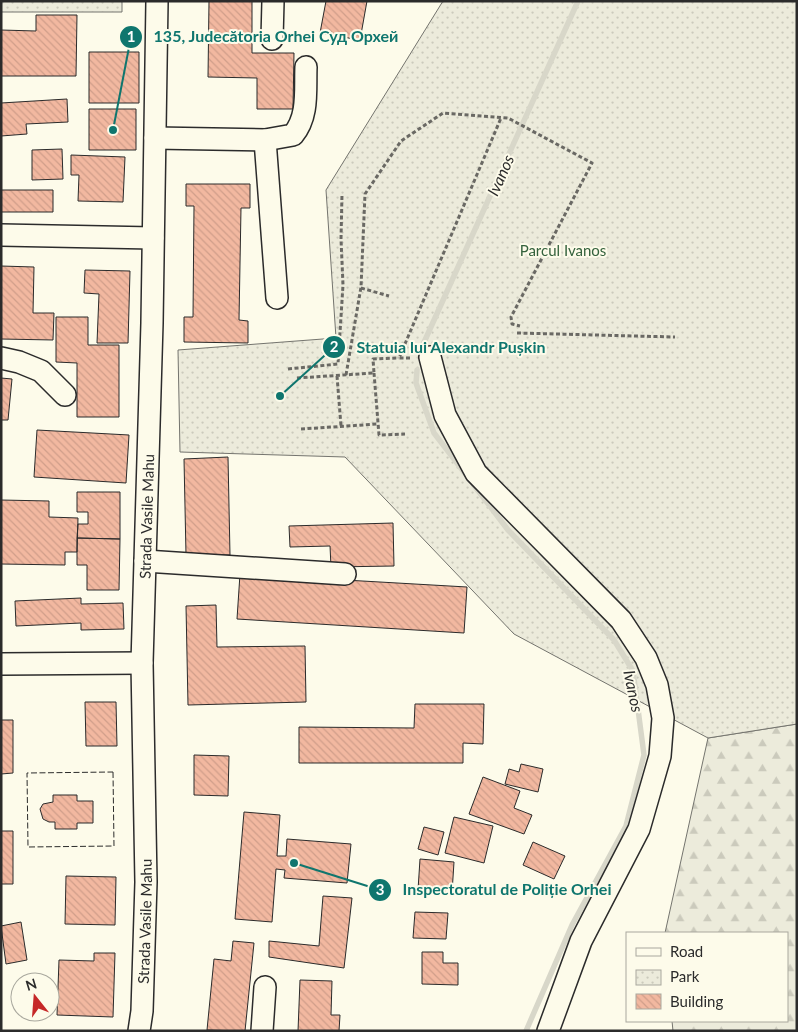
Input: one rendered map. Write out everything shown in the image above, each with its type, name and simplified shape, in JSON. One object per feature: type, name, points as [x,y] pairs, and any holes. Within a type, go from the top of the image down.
[{"type":"street","name":"Strada Vasile Mahu","points":[[139,1031],[142,1011],[146,882],[142,663],[152,322],[157,1]]},
{"type":"street","points":[[272,39],[273,1]]},
{"type":"street","points":[[154,138],[265,140],[292,135],[302,123],[305,111],[306,67]]},
{"type":"street","points":[[265,140],[277,298]]},
{"type":"street","points":[[1,235],[153,238]]},
{"type":"street","points":[[430,357],[445,415],[476,473],[621,620],[646,658],[657,685],[662,718],[660,756],[650,796],[639,829],[581,941],[548,1031]]},
{"type":"street","points":[[1,358],[19,362],[41,371],[65,395]]},
{"type":"street","points":[[145,561],[346,574]]},
{"type":"street","points":[[1,664],[142,663]]},
{"type":"street","points":[[262,1031],[264,987]]},
{"type":"path","points":[[346,375],[361,288],[364,194],[401,142],[443,113],[508,118],[592,163],[511,317],[512,324],[520,326]]},
{"type":"path","points":[[399,358],[501,118]]},
{"type":"path","points":[[288,369],[338,364],[343,286],[342,194]]},
{"type":"path","points":[[361,288],[389,296]]},
{"type":"path","points":[[517,333],[675,337]]},
{"type":"path","points":[[405,434],[379,435],[373,359],[430,357]]},
{"type":"path","points":[[297,378],[374,373]]},
{"type":"path","points":[[337,376],[341,426]]},
{"type":"path","points":[[301,429],[378,424]]},
{"type":"green space","points":[[1,1],[122,1],[122,12],[1,12]]},
{"type":"green space","name":"Parcul Ivanos","points":[[443,1],[797,1],[797,724],[708,738],[514,634],[345,457],[180,452],[178,350],[336,338],[326,190]]},
{"type":"green space","points":[[797,724],[797,1031],[673,1031],[672,1022],[788,1022],[788,932],[665,932],[708,738]]},
{"type":"building","points":[[209,1],[252,1],[252,53],[294,53],[293,109],[257,109],[257,78],[208,77]]},
{"type":"building","points":[[326,1],[367,1],[360,40],[320,33]]},
{"type":"building","points":[[36,15],[77,15],[76,76],[1,76],[1,30],[36,31]]},
{"type":"building","points":[[89,52],[139,52],[139,103],[89,103]]},
{"type":"building","points":[[67,99],[68,122],[26,124],[27,134],[1,136],[1,103]]},
{"type":"building","points":[[89,109],[136,109],[136,150],[89,150]]},
{"type":"building","points":[[62,149],[63,179],[32,180],[32,150]]},
{"type":"building","points":[[71,155],[125,157],[123,202],[78,201],[79,175],[71,175]]},
{"type":"building","points":[[186,184],[250,184],[250,208],[241,208],[239,320],[248,321],[248,343],[184,342],[184,317],[193,317],[194,206],[186,206]]},
{"type":"building","points":[[1,190],[53,190],[53,212],[1,212]]},
{"type":"building","points":[[1,266],[34,267],[33,313],[54,313],[53,340],[1,339]]},
{"type":"building","points":[[85,270],[130,271],[128,343],[97,343],[99,294],[84,293]]},
{"type":"building","points":[[56,317],[88,317],[88,345],[119,345],[119,417],[77,417],[77,363],[56,362]]},
{"type":"building","points":[[1,378],[12,379],[8,420],[1,420]]},
{"type":"building","points":[[37,430],[129,435],[126,483],[34,477]]},
{"type":"building","points":[[228,457],[230,555],[186,555],[184,459]]},
{"type":"building","points":[[77,492],[120,492],[120,539],[77,538],[78,524],[88,524],[88,512],[77,512]]},
{"type":"building","points":[[1,500],[49,501],[49,517],[78,518],[77,552],[65,552],[65,565],[1,564]]},
{"type":"building","points":[[393,523],[394,566],[331,567],[330,546],[290,547],[289,526]]},
{"type":"building","points":[[77,538],[120,539],[119,590],[87,590],[87,565],[77,565]]},
{"type":"building","points":[[240,574],[467,587],[464,633],[237,619]]},
{"type":"building","points":[[81,598],[81,604],[123,603],[124,629],[81,630],[81,623],[16,626],[15,601]]},
{"type":"building","points":[[216,605],[217,647],[305,646],[306,702],[188,705],[186,606]]},
{"type":"building","points":[[85,702],[116,702],[117,746],[86,746]]},
{"type":"building","points":[[415,704],[484,704],[483,744],[463,743],[463,763],[299,763],[299,727],[414,728]]},
{"type":"building","points":[[1,720],[13,720],[13,773],[1,774]]},
{"type":"building","points":[[194,755],[229,756],[228,796],[194,795]]},
{"type":"building","points":[[521,764],[543,769],[538,792],[505,784],[509,769],[519,772]]},
{"type":"building","points":[[483,777],[520,791],[514,808],[532,815],[524,834],[469,814]]},
{"type":"building","points":[[53,795],[77,795],[77,801],[93,801],[93,823],[77,823],[77,829],[55,829],[55,822],[43,819],[40,809],[43,804],[53,802]]},
{"type":"building","points":[[244,812],[280,815],[277,856],[286,856],[287,839],[351,844],[347,883],[284,878],[285,870],[276,869],[272,922],[235,919]]},
{"type":"building","points":[[454,817],[493,826],[484,863],[445,853]]},
{"type":"building","points":[[424,827],[444,832],[438,855],[418,849]]},
{"type":"building","points":[[1,831],[13,831],[13,884],[1,884]]},
{"type":"building","points":[[533,842],[565,856],[554,879],[523,865]]},
{"type":"building","points":[[420,859],[454,862],[452,893],[418,890]]},
{"type":"building","points":[[66,876],[116,877],[115,925],[65,924]]},
{"type":"building","points":[[323,896],[352,898],[344,968],[269,957],[269,941],[319,946]]},
{"type":"building","points":[[415,912],[448,913],[446,939],[413,938]]},
{"type":"building","points":[[21,922],[27,960],[6,964],[1,926]]},
{"type":"building","points":[[233,941],[254,943],[245,1031],[207,1030],[214,959],[231,961]]},
{"type":"building","points":[[422,952],[443,952],[443,963],[458,963],[458,985],[422,984]]},
{"type":"building","points":[[94,953],[115,953],[113,1017],[60,1015],[59,960],[94,961]]},
{"type":"building","points":[[300,980],[332,981],[331,1015],[340,1015],[339,1031],[298,1031]]},
{"type":"waterway","name":"Ivanos","points":[[421,349],[578,1]]},
{"type":"waterway","name":"Ivanos","points":[[417,370],[416,383],[434,433],[467,476]]},
{"type":"waterway","name":"Ivanos","points":[[473,484],[508,530],[614,640],[633,671],[644,755],[626,826],[572,925],[526,1031]]},
{"type":"fence","points":[[113,772],[114,846],[28,847],[27,773],[113,772]]},
{"type":"place","name":"135, Judecătoria Orhei Суд Орхей","points":[[113,130]]},
{"type":"place","name":"Statuia lui Alexandr Pușkin","points":[[280,396]]},
{"type":"place","name":"Inspectoratul de Poliție Orhei","points":[[294,863]]}]
